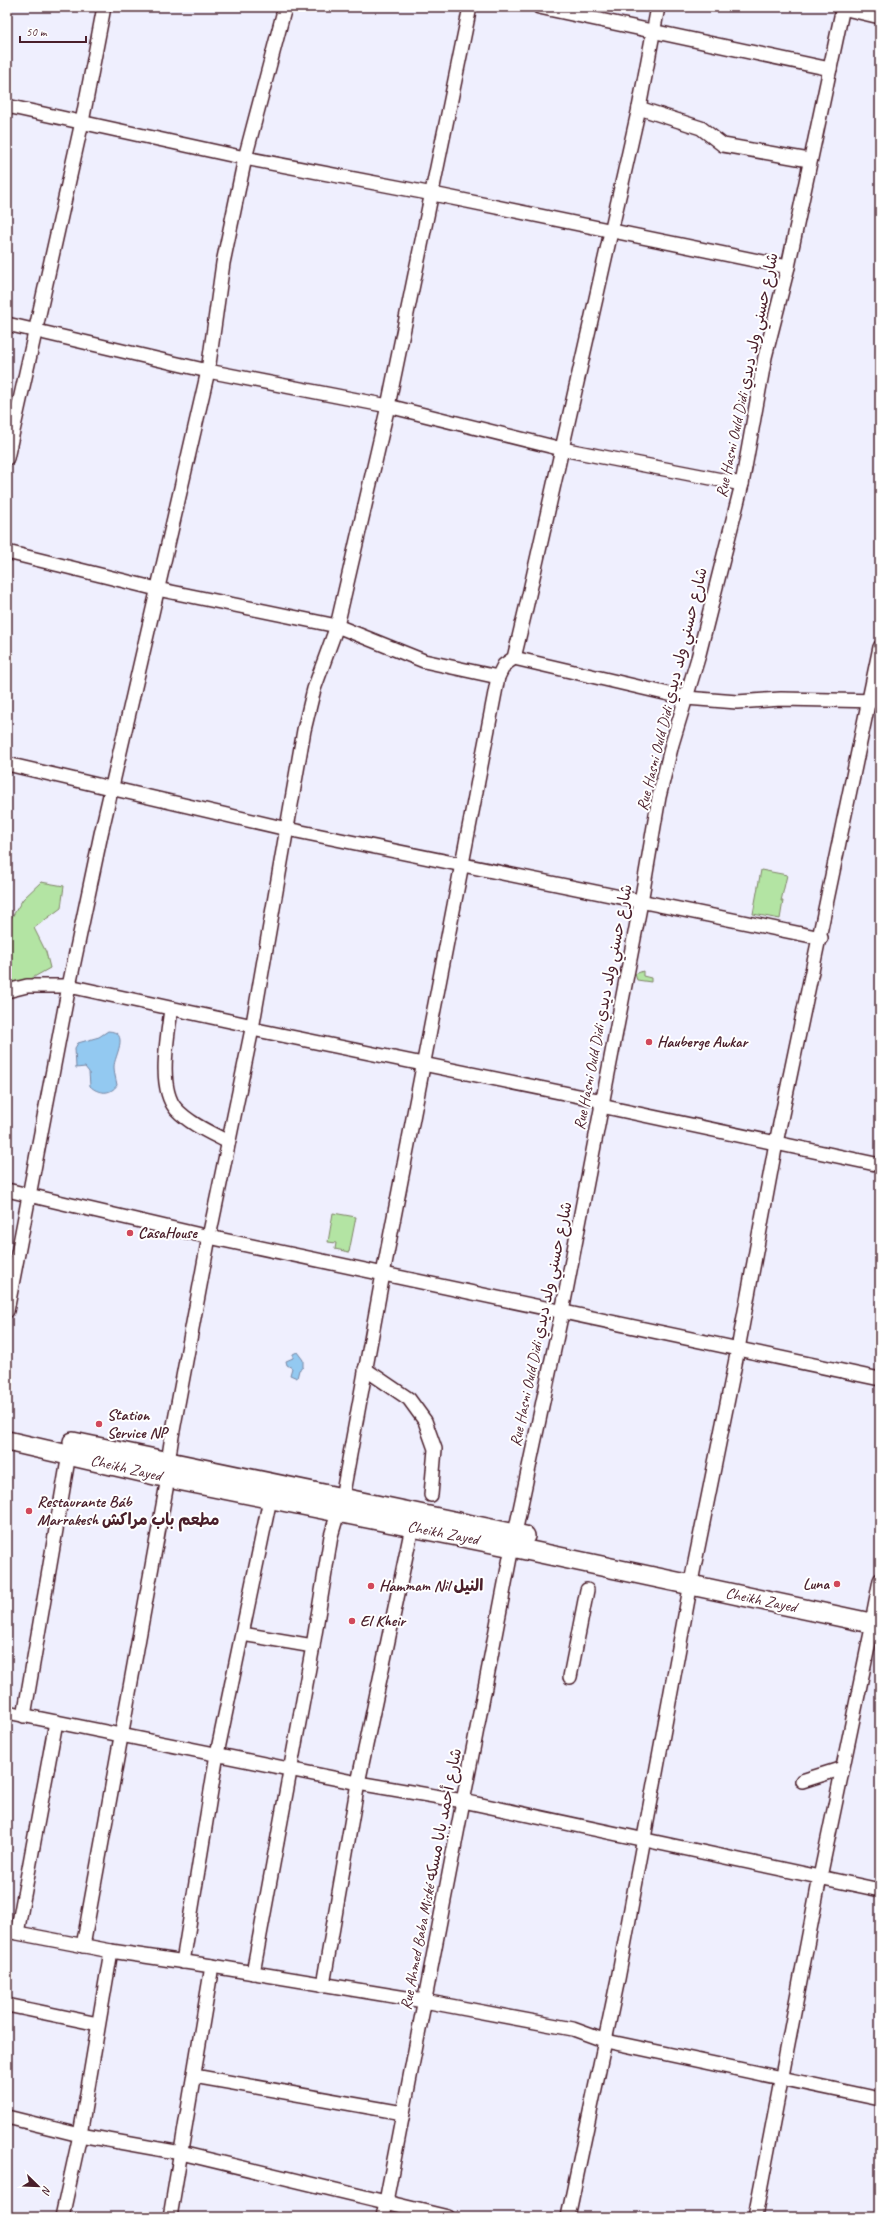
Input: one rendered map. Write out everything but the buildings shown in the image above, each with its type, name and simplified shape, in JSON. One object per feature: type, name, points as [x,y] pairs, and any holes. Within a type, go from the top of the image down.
[{"type":"highway","name":"Cheikh Zayed","points":[[7,1429],[168,1470],[270,1499],[340,1505],[412,1527],[514,1540]]},
{"type":"highway","name":"Cheikh Zayed","points":[[7,1441],[69,1454],[168,1470],[514,1540],[877,1618]]},
{"type":"street","points":[[7,458],[82,122],[104,7]]},
{"type":"street","points":[[7,1311],[69,986],[112,788],[208,371],[223,263],[245,158],[285,7]]},
{"type":"street","points":[[83,1946],[122,1735],[209,1237],[253,1028],[304,730],[314,689],[337,626],[388,406],[470,7]]},
{"type":"street","points":[[539,7],[653,30],[830,69]]},
{"type":"street","points":[[514,658],[639,108],[658,7]]},
{"type":"street","points":[[843,8],[880,17]]},
{"type":"street","name":"Rue Hasni Ould Didi شارع حسني ولد ديدي","points":[[514,1540],[562,1312],[641,902],[659,797],[672,744],[698,658],[742,484],[766,357],[788,267],[809,160],[843,8]]},
{"type":"street","points":[[7,106],[245,158],[432,194],[788,267]]},
{"type":"street","points":[[639,108],[701,128],[723,145],[809,160]]},
{"type":"street","points":[[7,324],[208,371],[388,406],[562,450],[742,484]]},
{"type":"street","points":[[7,552],[157,589],[337,626],[424,661],[498,677]]},
{"type":"street","points":[[568,2217],[606,2041],[692,1579],[738,1349],[776,1143],[874,701],[880,647]]},
{"type":"street","points":[[252,1973],[313,1646],[331,1536],[340,1505],[498,677],[504,664],[514,658],[686,698],[737,702],[781,699],[874,701]]},
{"type":"street","points":[[7,764],[287,829],[821,938]]},
{"type":"street","points":[[7,991],[27,986],[69,986],[253,1028],[347,1047],[424,1066],[880,1165]]},
{"type":"street","points":[[171,1009],[165,1065],[167,1095],[175,1109],[189,1120],[228,1142]]},
{"type":"street","points":[[7,1190],[209,1237],[880,1379]]},
{"type":"street","points":[[365,1369],[409,1399],[425,1421],[435,1449],[431,1495]]},
{"type":"street","points":[[24,1716],[69,1454]]},
{"type":"street","points":[[183,1962],[217,1754],[270,1499]]},
{"type":"street","points":[[323,1985],[358,1783],[412,1527]]},
{"type":"street","name":"Rue Ahmed Baba Miské شارع أحمد بابا مسكه","points":[[383,2217],[514,1540]]},
{"type":"street","points":[[755,2217],[820,1877],[877,1618],[880,1580]]},
{"type":"street","points":[[570,1677],[587,1590]]},
{"type":"street","points":[[242,1634],[313,1646]]},
{"type":"street","points":[[7,1712],[289,1770],[463,1801],[643,1838],[880,1890]]},
{"type":"street","points":[[56,1722],[12,1932],[111,1951],[424,2001],[574,2029],[606,2041],[880,2100]]},
{"type":"street","points":[[802,1781],[843,1768]]},
{"type":"street","points":[[62,2217],[80,2135],[111,1951]]},
{"type":"street","points":[[170,2217],[212,1966]]},
{"type":"street","points":[[7,2005],[98,2024]]},
{"type":"street","points":[[194,2076],[403,2113]]},
{"type":"street","points":[[7,2117],[80,2135],[181,2153],[448,2217]]},
{"type":"green space","points":[[761,870],[787,875],[781,901],[783,901],[780,919],[753,914]]},
{"type":"green space","points":[[41,882],[64,886],[61,908],[34,928],[46,952],[50,968],[20,985],[7,986],[7,925],[23,899]]},
{"type":"green space","points":[[643,971],[643,976],[651,978],[651,982],[637,980],[635,974]]},
{"type":"green space","points":[[333,1213],[356,1217],[349,1252],[335,1249],[336,1243],[328,1242]]},
{"type":"water","points":[[108,1031],[115,1032],[119,1036],[120,1040],[114,1067],[117,1085],[108,1092],[100,1092],[90,1086],[89,1072],[85,1067],[76,1068],[75,1048],[78,1043],[99,1037]]},
{"type":"water","points":[[297,1352],[303,1360],[303,1367],[299,1370],[297,1378],[290,1375],[292,1368],[287,1365],[286,1361],[293,1358],[293,1354]]},
{"type":"place","name":"Hauberge Awkar","points":[[649,1042]]},
{"type":"place","name":"CasaHouse","points":[[130,1233]]},
{"type":"place","name":"Station Service NP","points":[[99,1424]]},
{"type":"place","name":"Restaurante Báb Marrakesh مطعم باب مراكش","points":[[29,1511]]},
{"type":"place","name":"Luna","points":[[837,1584]]},
{"type":"place","name":"Hammam Nil النيل","points":[[371,1586]]},
{"type":"place","name":"El Kheir","points":[[352,1621]]}]
